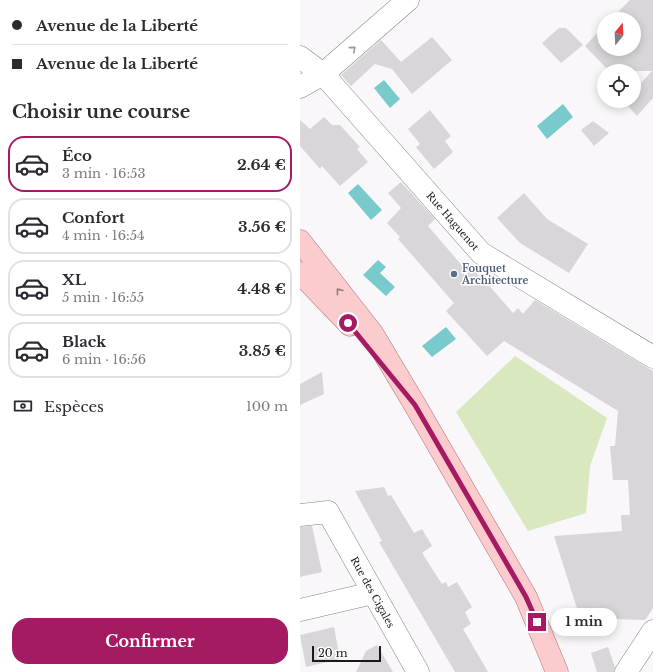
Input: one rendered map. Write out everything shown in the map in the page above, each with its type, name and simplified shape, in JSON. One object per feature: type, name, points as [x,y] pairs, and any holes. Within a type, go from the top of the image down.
[{"type":"main road","points":[[300,241],[372,333],[415,405],[526,597],[557,672]]},
{"type":"main road","points":[[300,273],[348,323],[415,405]]},
{"type":"main road","points":[[300,295],[348,323]]},
{"type":"street","points":[[300,87],[323,74],[408,0]]},
{"type":"street","name":"Rue Haguenot","points":[[300,57],[323,74],[481,253],[653,357]]},
{"type":"street","name":"Rue des Cigales","points":[[300,515],[328,512],[418,672]]},
{"type":"street","points":[[300,610],[374,593]]},
{"type":"street","points":[[626,672],[653,631]]},
{"type":"green space","points":[[515,356],[607,418],[590,466],[586,513],[528,531],[456,412]]},
{"type":"water","points":[[384,80],[400,99],[390,108],[374,88]]},
{"type":"water","points":[[563,104],[573,117],[547,139],[537,126]]},
{"type":"water","points":[[358,184],[382,210],[371,220],[348,193]]},
{"type":"water","points":[[378,260],[386,267],[380,273],[395,287],[386,296],[363,275]]},
{"type":"water","points":[[446,327],[456,339],[432,357],[422,346]]},
{"type":"building","points":[[630,0],[653,0],[653,98],[637,116],[630,108],[641,108],[641,83],[652,71],[641,71],[641,64],[602,64],[585,46],[597,33],[597,56],[641,56],[641,12],[618,12]]},
{"type":"building","points":[[559,28],[566,28],[583,45],[561,63],[542,43]]},
{"type":"building","points":[[432,37],[452,60],[412,94],[392,69],[375,64],[351,86],[341,75],[381,40],[401,62]]},
{"type":"building","points":[[430,110],[451,136],[445,141],[453,152],[434,169],[416,147],[420,144],[408,129]]},
{"type":"building","points":[[324,117],[332,125],[340,125],[360,147],[357,149],[368,162],[340,186],[322,166],[320,169],[300,146],[300,120],[310,129]]},
{"type":"building","points":[[593,121],[609,133],[594,146],[581,130]]},
{"type":"building","points":[[401,182],[435,219],[428,226],[465,269],[469,266],[486,282],[513,313],[518,308],[523,314],[535,300],[653,371],[653,608],[645,620],[580,618],[554,536],[622,531],[621,515],[630,515],[628,480],[613,480],[610,446],[615,446],[618,411],[504,341],[487,356],[446,311],[454,303],[398,239],[400,237],[387,223],[401,208],[388,193]]},
{"type":"building","points":[[524,193],[547,219],[588,244],[569,273],[520,243],[497,218]]},
{"type":"building","points":[[322,372],[324,394],[300,405],[300,384]]},
{"type":"building","points":[[384,487],[388,496],[391,495],[414,533],[422,529],[432,546],[422,553],[442,584],[446,582],[448,587],[457,582],[472,607],[465,612],[471,624],[463,629],[488,672],[455,672],[379,542],[382,541],[355,491]]},
{"type":"building","points":[[312,526],[322,572],[300,577],[300,527]]},
{"type":"building","points":[[334,627],[340,659],[306,667],[300,635]]},
{"type":"building","points":[[377,645],[393,672],[356,672],[366,651]]},
{"type":"building","points":[[608,647],[615,667],[614,672],[597,672],[591,653]]},
{"type":"place","name":"Fouquet Architecture","points":[[454,274]]},
{"type":"route","points":[[348,323],[415,405],[526,597],[537,622]]}]
